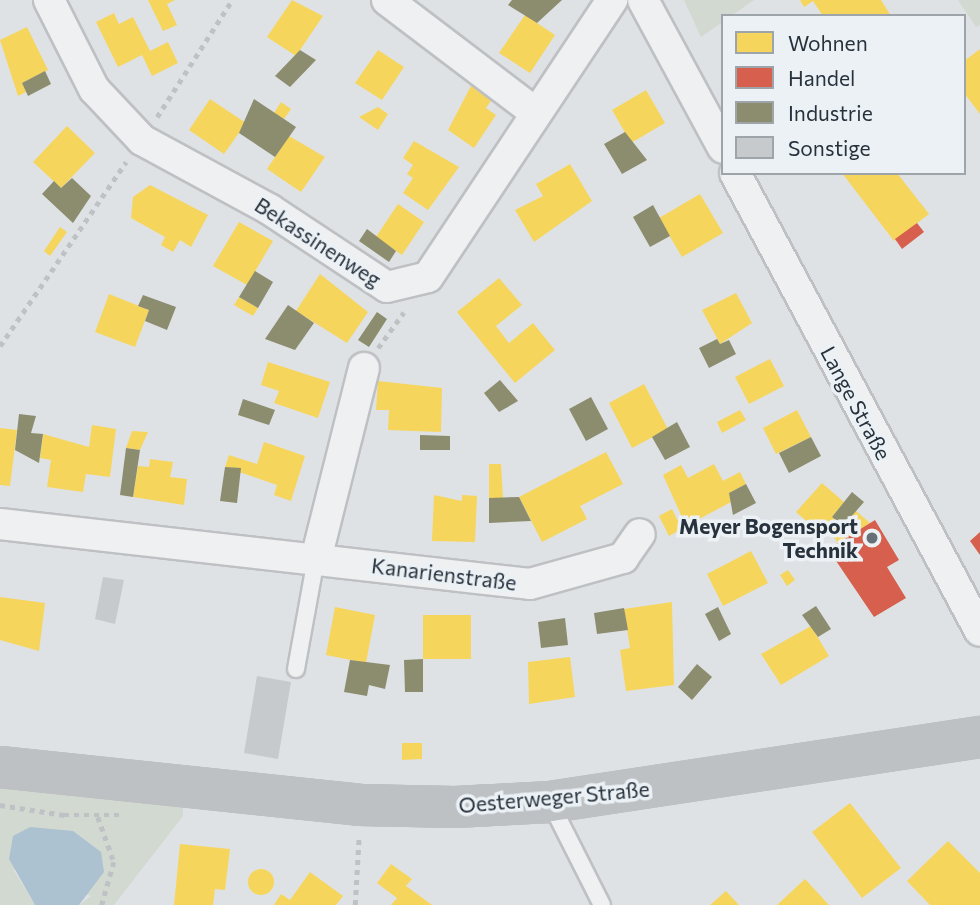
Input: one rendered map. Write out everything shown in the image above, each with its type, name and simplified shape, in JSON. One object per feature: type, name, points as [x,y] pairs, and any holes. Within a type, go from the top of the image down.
[{"type":"main road","name":"Oesterweger Straße","points":[[0,767],[359,805],[550,802],[980,737]]},
{"type":"street","name":"Bekassinenweg","points":[[49,0],[94,89],[142,140],[269,209],[387,287],[428,277]]},
{"type":"street","points":[[387,0],[533,111]]},
{"type":"street","points":[[428,277],[533,111],[612,0]]},
{"type":"street","points":[[643,0],[721,144]]},
{"type":"street","name":"Lange Straße","points":[[736,175],[980,631]]},
{"type":"street","points":[[316,559],[364,368]]},
{"type":"street","name":"Kanarienstraße","points":[[0,524],[530,584],[623,558],[640,534]]},
{"type":"lane","points":[[296,669],[316,559]]},
{"type":"lane","points":[[550,802],[602,905]]},
{"type":"path","points":[[0,346],[142,140],[232,0]]},
{"type":"path","points":[[364,368],[428,277]]},
{"type":"path","points":[[355,905],[359,805]]},
{"type":"path","points":[[98,817],[114,862],[102,905]]},
{"type":"shaded area","points":[[684,0],[754,0],[734,14],[721,14],[721,23],[701,37]]},
{"type":"shaded area","points":[[958,0],[980,0],[980,25],[976,27]]},
{"type":"shaded area","points":[[0,782],[183,802],[183,816],[114,905],[79,905],[91,896],[13,869],[35,905],[0,905]]},
{"type":"water","points":[[30,827],[73,831],[101,852],[104,872],[79,905],[35,905],[9,859],[13,836]]},
{"type":"building: Wohnen","points":[[148,0],[175,0],[167,4],[177,25],[163,31]]},
{"type":"building: Wohnen","points":[[292,0],[323,16],[296,56],[267,37]]},
{"type":"building: Wohnen","points":[[800,0],[881,0],[890,14],[822,14],[813,1],[804,7]]},
{"type":"building: Wohnen","points":[[114,13],[119,24],[133,17],[150,51],[168,42],[178,63],[152,76],[142,55],[118,67],[96,22]]},
{"type":"building: Wohnen","points":[[525,15],[555,35],[530,73],[499,53]]},
{"type":"building: Wohnen","points":[[27,27],[48,70],[22,83],[26,92],[18,96],[0,40]]},
{"type":"building: Wohnen","points":[[980,49],[980,114],[966,96],[966,60]]},
{"type":"building: Wohnen","points":[[378,50],[404,67],[382,100],[355,83]]},
{"type":"building: Wohnen","points":[[472,84],[493,98],[486,108],[496,115],[474,148],[448,130]]},
{"type":"building: Wohnen","points":[[646,90],[665,123],[631,143],[612,110]]},
{"type":"building: Wohnen","points":[[210,99],[246,123],[224,154],[189,130]]},
{"type":"building: Wohnen","points":[[281,102],[291,109],[284,119],[274,113]]},
{"type":"building: Wohnen","points":[[378,107],[388,114],[378,130],[359,117]]},
{"type":"building: Wohnen","points":[[67,126],[95,153],[61,188],[33,162]]},
{"type":"building: Wohnen","points":[[289,136],[325,157],[301,192],[267,169]]},
{"type":"building: Wohnen","points":[[414,141],[459,167],[428,210],[403,193],[413,178],[407,174],[413,165],[403,158]]},
{"type":"building: Wohnen","points":[[570,164],[592,201],[534,242],[515,210],[543,196],[536,184]]},
{"type":"building: Wohnen","points":[[844,175],[899,175],[929,214],[894,241]]},
{"type":"building: Wohnen","points":[[150,185],[208,215],[191,247],[180,240],[173,252],[161,245],[165,237],[131,218],[133,197]]},
{"type":"building: Wohnen","points":[[700,194],[723,233],[682,257],[659,218]]},
{"type":"building: Wohnen","points":[[398,204],[424,222],[402,255],[376,237]]},
{"type":"building: Wohnen","points":[[239,222],[273,241],[247,285],[213,266]]},
{"type":"building: Wohnen","points":[[60,227],[67,232],[50,256],[44,251]]},
{"type":"building: Wohnen","points":[[320,274],[368,312],[347,343],[296,311]]},
{"type":"building: Wohnen","points":[[499,278],[522,305],[496,326],[509,343],[533,323],[555,350],[515,383],[457,312]]},
{"type":"building: Wohnen","points":[[736,293],[752,323],[720,344],[702,310]]},
{"type":"building: Wohnen","points":[[109,294],[149,310],[135,347],[95,332]]},
{"type":"building: Wohnen","points":[[239,297],[258,308],[253,316],[234,305]]},
{"type":"building: Wohnen","points":[[770,359],[784,386],[749,404],[735,377]]},
{"type":"building: Wohnen","points":[[268,362],[330,382],[318,418],[274,403],[279,391],[261,385]]},
{"type":"building: Wohnen","points":[[378,381],[442,388],[441,432],[388,430],[389,410],[376,410]]},
{"type":"building: Wohnen","points":[[644,384],[668,429],[632,448],[609,403]]},
{"type":"building: Wohnen","points":[[740,410],[746,420],[722,433],[717,422]]},
{"type":"building: Wohnen","points":[[797,410],[811,437],[776,454],[763,428]]},
{"type":"building: Wohnen","points":[[92,425],[116,429],[110,477],[86,474],[83,492],[47,487],[51,460],[40,458],[43,434],[89,447]]},
{"type":"building: Wohnen","points":[[0,428],[17,430],[10,486],[0,485]]},
{"type":"building: Wohnen","points":[[132,431],[148,432],[140,450],[126,448]]},
{"type":"building: Wohnen","points":[[264,442],[305,456],[291,501],[274,495],[277,485],[225,467],[229,455],[257,464]]},
{"type":"building: Wohnen","points":[[606,452],[623,484],[580,506],[587,519],[542,542],[519,497]]},
{"type":"building: Wohnen","points":[[150,459],[173,462],[170,477],[187,479],[184,505],[133,497],[138,466],[149,467]]},
{"type":"building: Wohnen","points":[[489,464],[501,464],[503,498],[489,498]]},
{"type":"building: Wohnen","points":[[714,464],[723,481],[740,472],[746,484],[729,493],[733,501],[686,526],[663,475],[681,465],[688,478]]},
{"type":"building: Wohnen","points":[[822,483],[844,502],[832,517],[843,526],[856,511],[870,523],[838,543],[825,525],[819,532],[796,512]]},
{"type":"building: Wohnen","points":[[434,495],[462,501],[462,495],[477,496],[475,542],[432,541]]},
{"type":"building: Wohnen","points":[[672,509],[682,529],[669,536],[659,516]]},
{"type":"building: Wohnen","points":[[751,551],[768,583],[723,606],[707,574]]},
{"type":"building: Wohnen","points":[[788,570],[795,580],[787,586],[780,575]]},
{"type":"building: Wohnen","points":[[0,597],[45,603],[39,651],[0,640]]},
{"type":"building: Wohnen","points":[[672,602],[674,685],[626,691],[620,650],[630,648],[624,609]]},
{"type":"building: Wohnen","points":[[335,607],[375,615],[366,663],[326,655]]},
{"type":"building: Wohnen","points":[[423,615],[471,615],[471,659],[423,659]]},
{"type":"building: Wohnen","points":[[811,626],[829,656],[781,685],[761,654]]},
{"type":"building: Wohnen","points":[[570,657],[575,697],[529,704],[528,662]]},
{"type":"building: Wohnen","points":[[402,743],[422,743],[422,759],[402,760]]},
{"type":"building: Wohnen","points":[[850,803],[901,868],[862,898],[812,832]]},
{"type":"building: Wohnen","points":[[948,841],[980,873],[980,905],[930,905],[907,881]]},
{"type":"building: Wohnen","points":[[180,844],[230,849],[225,890],[215,889],[213,905],[174,905]]},
{"type":"building: Wohnen","points":[[391,864],[412,879],[406,886],[432,905],[391,905],[397,898],[377,883]]},
{"type":"building: Wohnen","points":[[261,869],[270,873],[274,882],[270,891],[261,895],[252,891],[248,882],[252,873]]},
{"type":"building: Wohnen","points":[[310,872],[343,896],[336,905],[274,905],[281,894],[290,900]]},
{"type":"building: Wohnen","points":[[805,879],[829,905],[777,905]]},
{"type":"building: Wohnen","points":[[726,891],[739,905],[710,905]]},
{"type":"building: Handel","points":[[917,223],[924,232],[902,249],[895,239]]},
{"type":"building: Handel","points":[[875,520],[899,560],[887,567],[906,598],[874,617],[828,549]]},
{"type":"building: Handel","points":[[980,532],[980,555],[970,541]]},
{"type":"building: Industrie","points":[[512,0],[562,0],[537,23],[508,5]]},
{"type":"building: Industrie","points":[[300,50],[316,60],[290,87],[275,76]]},
{"type":"building: Industrie","points":[[45,71],[51,84],[28,96],[22,83]]},
{"type":"building: Industrie","points":[[254,99],[296,127],[275,157],[239,133]]},
{"type":"building: Industrie","points":[[625,132],[647,160],[622,174],[604,144]]},
{"type":"building: Industrie","points":[[72,178],[91,196],[73,223],[42,194],[54,181],[61,188]]},
{"type":"building: Industrie","points":[[653,205],[670,236],[650,247],[633,217]]},
{"type":"building: Industrie","points":[[367,229],[396,251],[389,262],[359,241]]},
{"type":"building: Industrie","points":[[255,271],[273,282],[258,308],[239,297]]},
{"type":"building: Industrie","points":[[143,295],[176,307],[167,330],[145,321],[149,310],[138,306]]},
{"type":"building: Industrie","points":[[288,305],[314,323],[295,350],[265,339]]},
{"type":"building: Industrie","points":[[377,312],[387,319],[369,347],[358,340]]},
{"type":"building: Industrie","points":[[717,339],[720,344],[729,340],[736,354],[709,368],[699,348]]},
{"type":"building: Industrie","points":[[500,380],[518,401],[499,412],[484,393]]},
{"type":"building: Industrie","points":[[591,397],[608,429],[586,441],[569,409]]},
{"type":"building: Industrie","points":[[243,399],[275,410],[269,425],[238,415]]},
{"type":"building: Industrie","points":[[19,414],[36,416],[31,433],[43,434],[39,463],[15,450]]},
{"type":"building: Industrie","points":[[677,422],[690,447],[665,460],[652,437]]},
{"type":"building: Industrie","points":[[420,435],[450,436],[450,450],[420,450]]},
{"type":"building: Industrie","points":[[811,437],[821,456],[789,473],[779,453]]},
{"type":"building: Industrie","points":[[126,448],[140,450],[133,497],[120,495]]},
{"type":"building: Industrie","points":[[225,467],[241,468],[237,503],[220,501]]},
{"type":"building: Industrie","points":[[746,484],[756,503],[733,515],[729,493]]},
{"type":"building: Industrie","points":[[852,492],[864,502],[843,526],[832,517]]},
{"type":"building: Industrie","points":[[519,497],[531,521],[489,523],[489,498]]},
{"type":"building: Industrie","points":[[816,606],[831,629],[818,637],[802,615]]},
{"type":"building: Industrie","points":[[718,607],[731,634],[719,641],[705,614]]},
{"type":"building: Industrie","points":[[624,608],[628,630],[597,634],[594,613]]},
{"type":"building: Industrie","points":[[565,618],[568,645],[541,648],[538,622]]},
{"type":"building: Industrie","points":[[423,659],[423,692],[405,692],[404,660]]},
{"type":"building: Industrie","points":[[350,660],[390,665],[385,689],[369,685],[367,696],[344,692]]},
{"type":"building: Industrie","points":[[697,664],[712,677],[692,700],[678,687]]},
{"type":"building: Sonstige","points":[[103,577],[124,580],[115,624],[95,619]]},
{"type":"building: Sonstige","points":[[257,676],[291,682],[278,759],[244,753]]},
{"type":"place","name":"Meyer Bogensport Technik","points":[[872,538]]}]
